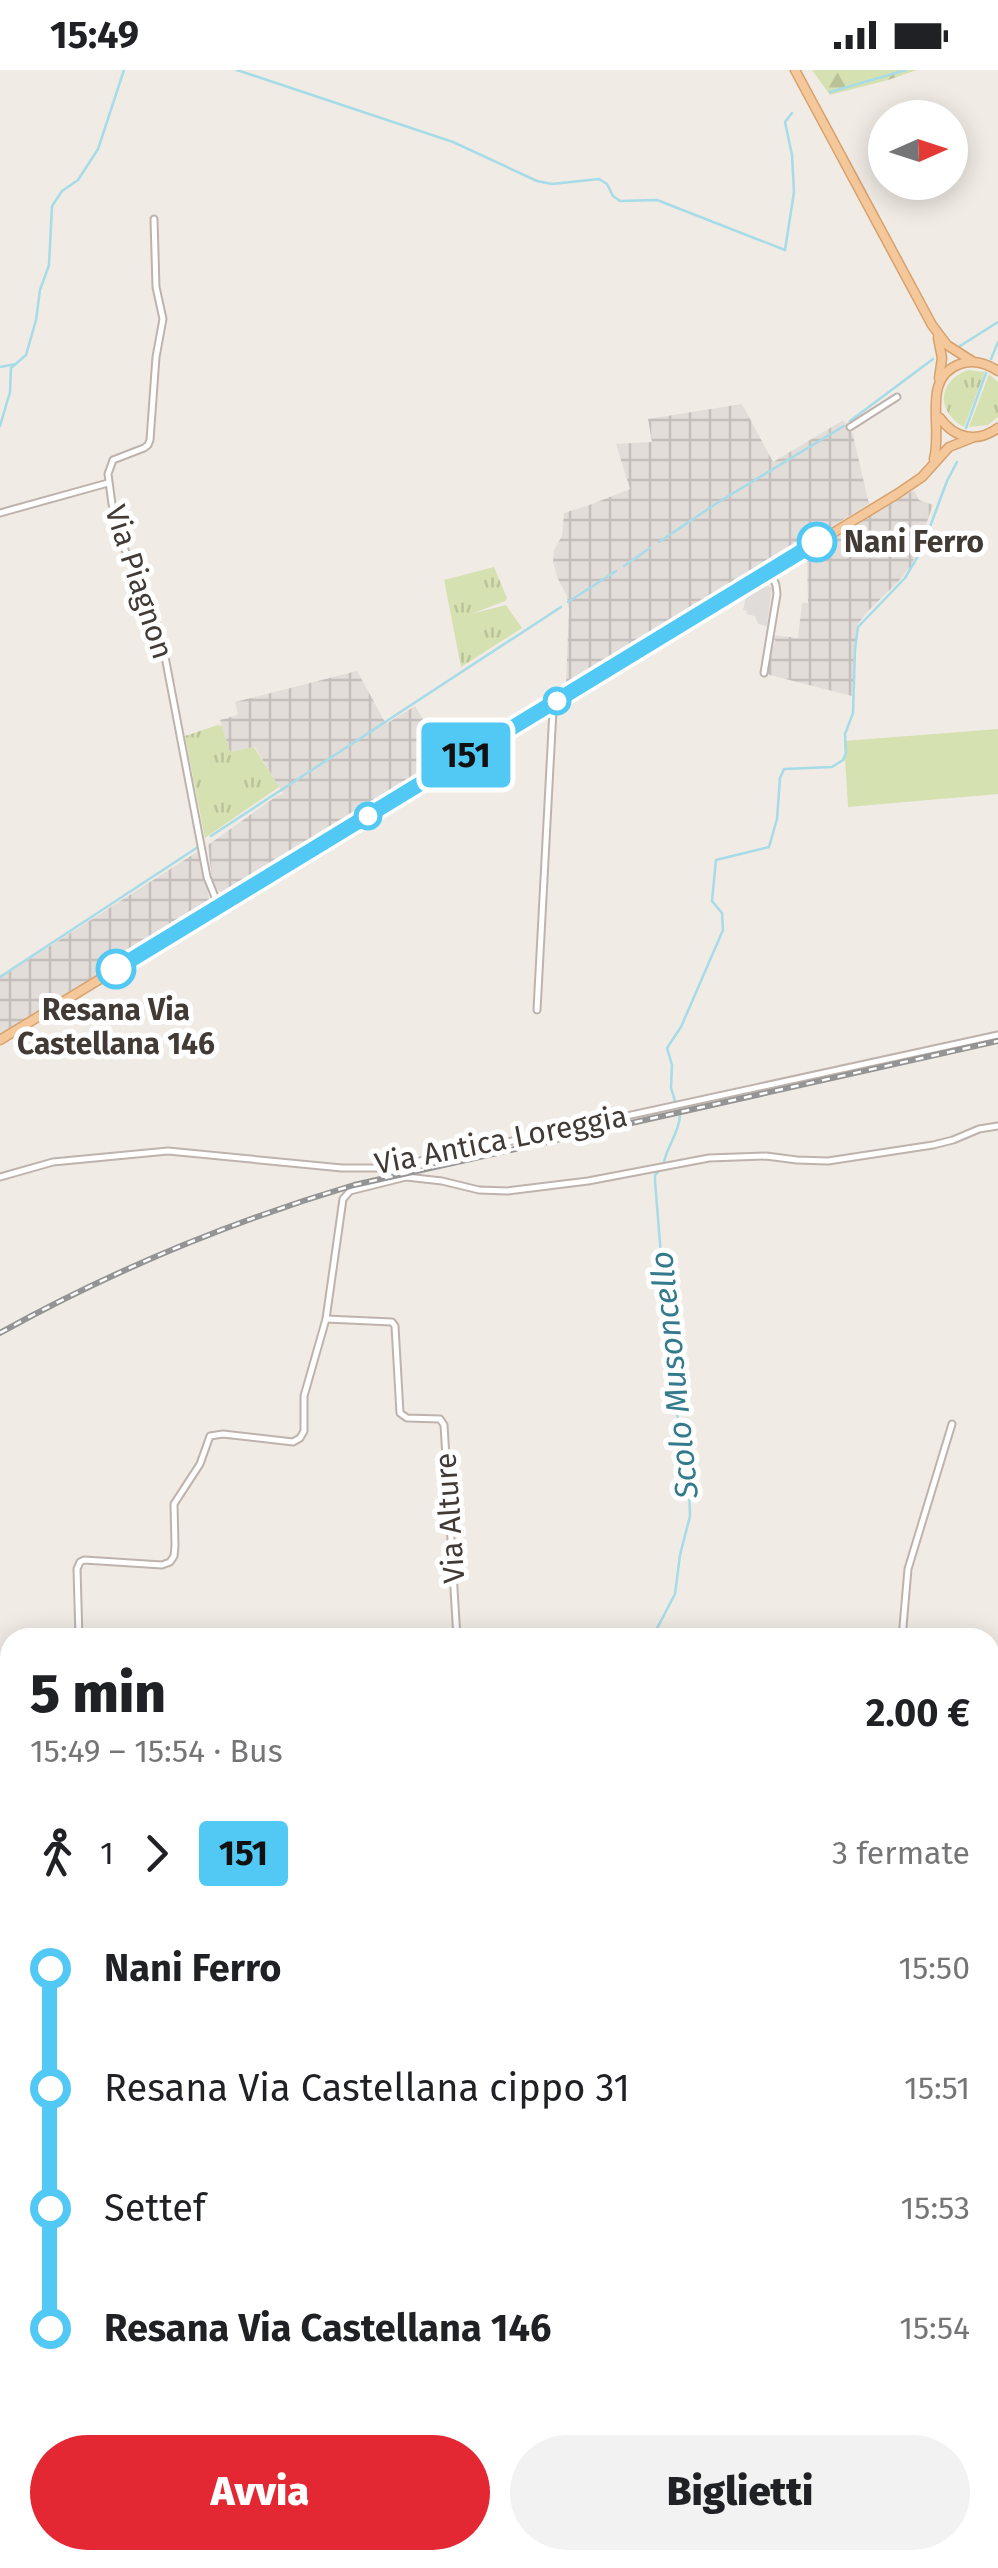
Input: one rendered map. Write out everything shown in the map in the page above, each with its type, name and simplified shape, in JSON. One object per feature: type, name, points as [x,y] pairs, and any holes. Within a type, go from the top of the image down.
[{"type":"main road","points":[[795,70],[932,324],[947,345],[998,371]]},
{"type":"main road","points":[[930,468],[938,443],[935,396],[942,353],[932,324]]},
{"type":"main road","points":[[939,382],[952,367],[972,361]]},
{"type":"main road","points":[[936,409],[946,427],[972,438]]},
{"type":"main road","points":[[0,1040],[914,482],[948,447],[998,428]]},
{"type":"street","name":"Via Piagnon","points":[[154,219],[156,280],[163,319],[150,440],[148,446],[113,460],[108,483],[118,532],[150,602],[163,646],[207,876],[218,906]]},
{"type":"street","points":[[850,427],[897,396]]},
{"type":"street","points":[[0,513],[108,483]]},
{"type":"street","points":[[764,673],[777,594],[770,571]]},
{"type":"street","points":[[537,1010],[551,704]]},
{"type":"street","name":"Via Antica Loreggia","points":[[0,1177],[53,1162],[168,1150],[342,1168],[388,1168],[998,1035]]},
{"type":"street","points":[[79,1628],[76,1569],[80,1562],[170,1562],[174,1553],[174,1504],[198,1468],[210,1436],[290,1442],[300,1438],[304,1428],[304,1396],[326,1319],[343,1200],[350,1192],[410,1177],[478,1190],[507,1191],[588,1182],[709,1158],[828,1160],[942,1144],[998,1126]]},
{"type":"street","name":"Via Alture","points":[[326,1319],[392,1322],[400,1413],[408,1418],[440,1419],[444,1425],[457,1628]]},
{"type":"street","points":[[903,1628],[908,1568],[952,1424]]},
{"type":"shaded area","points":[[742,404],[773,462],[842,421],[846,423],[853,435],[869,504],[569,686],[569,609],[553,561],[562,536],[564,513],[630,489],[616,444],[652,442],[648,419]]},
{"type":"shaded area","points":[[914,490],[919,500],[933,505],[911,566],[857,625],[852,696],[766,674],[770,646],[774,646],[775,640],[772,635],[798,638],[802,603],[808,603],[807,555]]},
{"type":"shaded area","points":[[760,585],[772,587],[767,626],[758,624],[755,616],[743,610],[747,593]]},
{"type":"shaded area","points":[[357,671],[386,724],[415,706],[449,762],[227,896],[213,887],[208,845],[283,794],[255,747],[230,752],[220,720],[238,715],[235,702]]},
{"type":"shaded area","points":[[200,850],[209,900],[207,909],[0,1036],[0,978]]},
{"type":"green space","points":[[812,70],[917,70],[830,95]]},
{"type":"green space","points":[[968,370],[985,372],[964,427],[948,413],[944,397],[950,381]]},
{"type":"green space","points":[[989,374],[998,382],[998,417],[988,425],[969,427]]},
{"type":"green space","points":[[494,567],[507,598],[471,614],[506,605],[522,628],[461,667],[444,580]]},
{"type":"green space","points":[[222,726],[230,752],[254,747],[279,787],[205,838],[185,736]]},
{"type":"green space","points":[[998,729],[998,794],[848,807],[844,741]]},
{"type":"waterway","points":[[0,426],[10,392],[11,368],[26,355],[36,320],[40,290],[49,265],[52,206],[62,191],[78,180],[98,149],[124,70]]},
{"type":"waterway","points":[[237,70],[453,142],[537,181],[552,184],[599,179],[620,201],[657,200],[785,250],[794,192],[785,122],[792,113]]},
{"type":"waterway","points":[[830,92],[906,70]]},
{"type":"waterway","points":[[960,346],[998,322]]},
{"type":"waterway","name":"Scolo Musoncello","points":[[991,359],[998,342]]},
{"type":"waterway","points":[[850,421],[933,359]]},
{"type":"waterway","points":[[0,367],[16,364]]},
{"type":"waterway","name":"Scolo Musoncello","points":[[966,428],[986,373]]},
{"type":"waterway","points":[[659,542],[844,426]]},
{"type":"waterway","name":"Scolo Musoncello","points":[[675,1101],[667,1048],[681,1027],[723,930],[722,913],[712,901],[716,860],[769,847],[784,769],[832,767],[843,760],[845,734],[853,713],[858,627],[905,578],[921,551],[957,462]]},
{"type":"waterway","points":[[624,566],[650,548]]},
{"type":"waterway","points":[[568,602],[616,571]]},
{"type":"waterway","points":[[211,836],[561,607]]},
{"type":"waterway","points":[[0,977],[198,847]]},
{"type":"waterway","name":"Scolo Musoncello","points":[[664,1162],[680,1115]]},
{"type":"waterway","name":"Scolo Musoncello","points":[[657,1628],[675,1594],[690,1516],[688,1457],[665,1354],[655,1181],[662,1168]]},
{"type":"railway","points":[[0,1333],[173,1249],[354,1185],[998,1041]]},
{"type":"bus line","name":"151","points":[[116,969],[817,542]]},
{"type":"place","name":"Nani Ferro","points":[[817,542]]},
{"type":"place","name":"Resana Via Castellana 146","points":[[116,969]]}]
